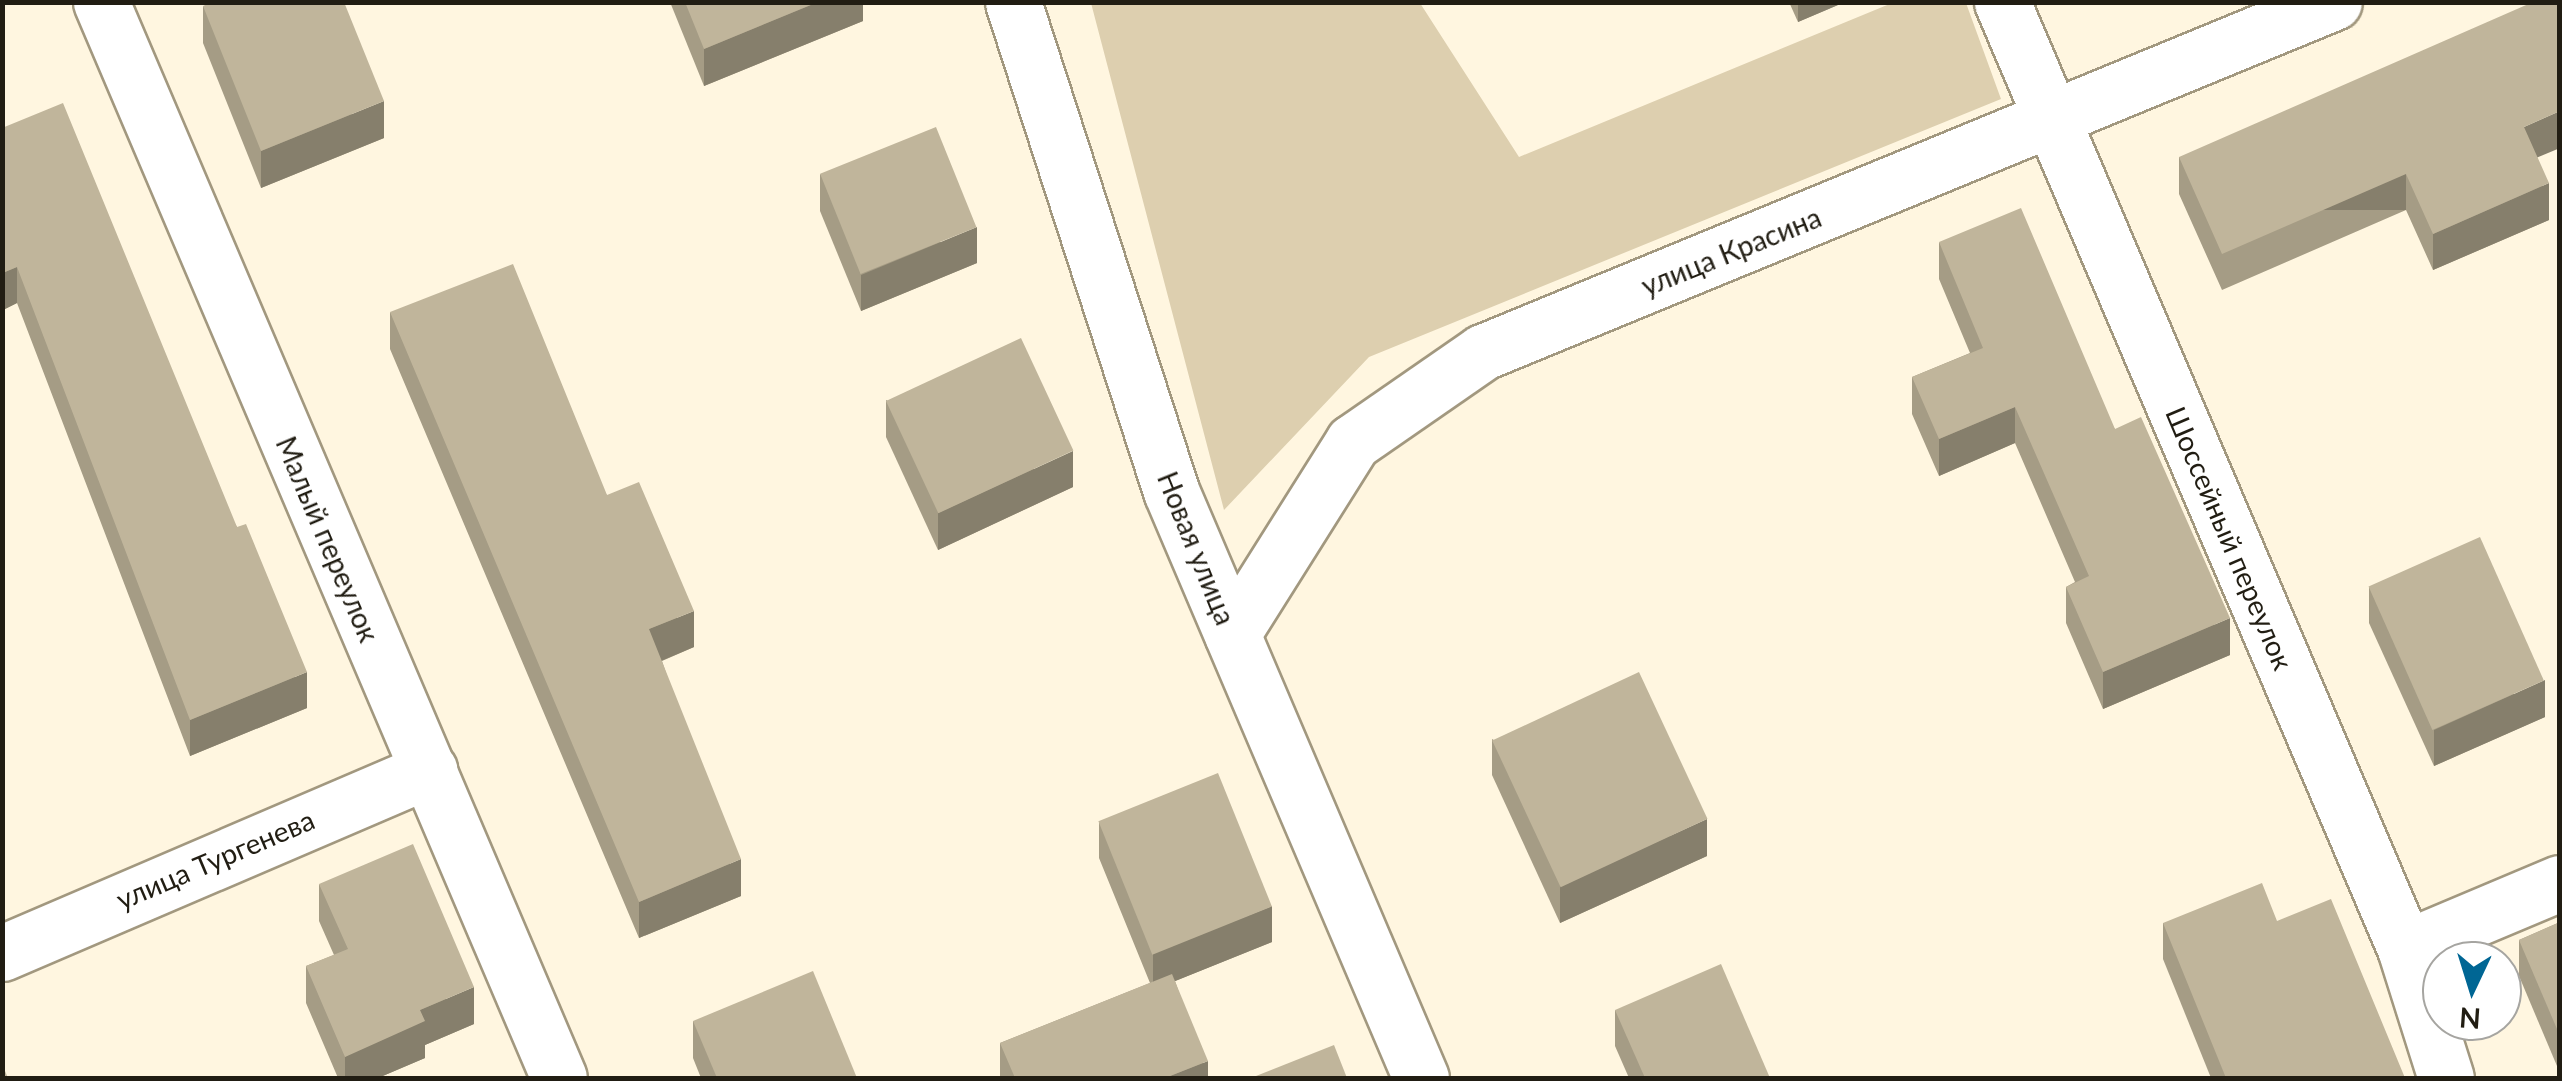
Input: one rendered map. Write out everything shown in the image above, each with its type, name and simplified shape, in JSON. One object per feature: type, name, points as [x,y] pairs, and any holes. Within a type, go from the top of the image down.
[{"type":"street","name":"Малый переулок","points":[[101,2],[559,1078]]},
{"type":"street","name":"Новая улица","points":[[1013,2],[1171,492],[1422,1078]]},
{"type":"street","name":"Шоссейный переулок","points":[[2002,2],[2406,948],[2446,1078]]},
{"type":"street","name":"улица Красина","points":[[1232,634],[1353,442],[1483,352],[2334,2]]},
{"type":"street","name":"улица Тургенева","points":[[2,953],[429,770]]},
{"type":"street","points":[[2406,948],[2560,883]]},
{"type":"shaded area","points":[[1091,3],[1420,3],[1519,157],[1892,3],[1966,3],[2001,99],[1369,357],[1224,510]]},
{"type":"building","points":[[211,2],[344,2],[384,101],[261,151],[203,6]]},
{"type":"building","points":[[685,2],[818,2],[704,49]]},
{"type":"building","points":[[2533,2],[2560,2],[2560,111],[2524,127],[2549,183],[2433,234],[2406,174],[2222,254],[2179,157]]},
{"type":"building","points":[[63,103],[237,527],[246,524],[307,672],[190,720],[17,267],[5,272],[2,266],[2,128]]},
{"type":"building","points":[[936,127],[976,227],[861,274],[820,174]]},
{"type":"building","points":[[2021,208],[2115,429],[2141,417],[2230,618],[2103,672],[2066,587],[2089,576],[2015,407],[1939,439],[1912,377],[1983,348],[1939,242]]},
{"type":"building","points":[[513,264],[607,495],[639,482],[694,611],[649,629],[741,859],[639,902],[390,312]]},
{"type":"building","points":[[1021,338],[1073,450],[938,513],[886,401]]},
{"type":"building","points":[[2480,537],[2544,680],[2432,730],[2369,587]]},
{"type":"building","points":[[1639,672],[1707,819],[1561,887],[1492,740]]},
{"type":"building","points":[[1218,773],[1272,907],[1152,955],[1098,821]]},
{"type":"building","points":[[413,844],[474,987],[420,1010],[425,1021],[345,1057],[306,966],[348,949],[319,884]]},
{"type":"building","points":[[2262,883],[2277,921],[2331,899],[2405,1078],[2226,1078],[2163,923]]},
{"type":"building","points":[[2560,922],[2560,1028],[2557,1029],[2519,940]]},
{"type":"building","points":[[1721,964],[1770,1078],[1645,1078],[1615,1010]]},
{"type":"building","points":[[813,971],[857,1078],[717,1078],[693,1021]]},
{"type":"building","points":[[1172,974],[1208,1061],[1165,1078],[1015,1078],[1000,1043]]},
{"type":"building","points":[[1334,1045],[1347,1078],[1251,1078]]}]
